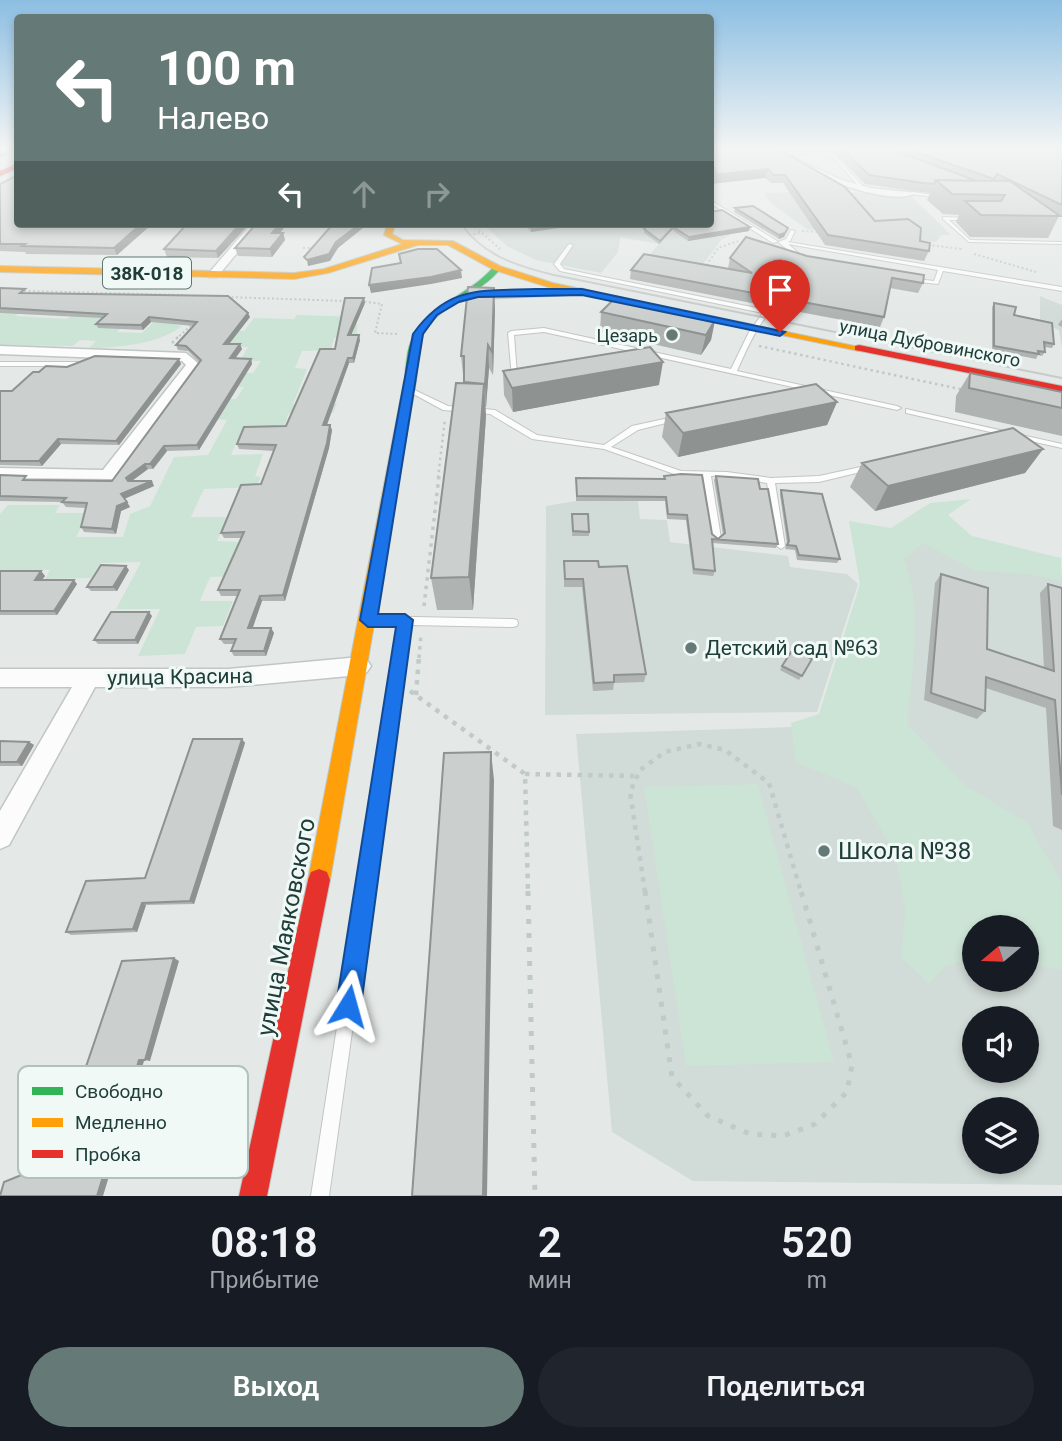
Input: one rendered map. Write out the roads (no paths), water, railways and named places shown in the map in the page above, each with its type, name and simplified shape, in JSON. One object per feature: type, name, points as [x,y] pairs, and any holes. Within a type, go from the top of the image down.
[{"type":"main road","points":[[294,276],[334,264],[389,228]]},
{"type":"main road","points":[[391,228],[387,233],[394,240],[450,243],[466,251]]},
{"type":"main road","points":[[450,228],[466,251]]},
{"type":"main road","points":[[294,276],[340,268],[387,250],[420,243]]},
{"type":"main road","name":"улица Дубровинского","points":[[466,251],[497,268],[582,292],[1062,389]]},
{"type":"main road","points":[[455,300],[487,284],[497,268]]},
{"type":"main road","name":"38К-018","points":[[0,269],[294,276]]},
{"type":"main road","name":"улица Маяковского","points":[[253,1196],[298,990],[360,666],[418,334],[433,313],[455,300]]},
{"type":"street","points":[[213,275],[253,228]]},
{"type":"street","points":[[455,300],[493,293],[582,292]]},
{"type":"street","points":[[0,350],[186,358],[193,365],[107,475],[0,473]]},
{"type":"street","name":"улица Красина","points":[[0,678],[228,678],[360,666]]},
{"type":"street","points":[[0,836],[88,679]]},
{"type":"lane","points":[[718,206],[805,260],[783,254]]},
{"type":"lane","points":[[979,219],[945,218],[969,241],[1062,243]]},
{"type":"lane","points":[[778,242],[793,231]]},
{"type":"lane","points":[[738,241],[778,242],[1062,289]]},
{"type":"lane","points":[[571,245],[557,264],[562,270],[768,312]]},
{"type":"lane","points":[[897,276],[936,283],[941,268]]},
{"type":"lane","points":[[734,371],[755,327],[776,307],[782,290],[767,287],[776,273]]},
{"type":"lane","points":[[526,378],[514,377],[511,333],[544,330],[897,408]]},
{"type":"lane","points":[[628,358],[654,354]]},
{"type":"lane","points":[[0,364],[69,367],[100,355]]},
{"type":"lane","points":[[408,389],[446,408],[492,412],[535,437],[605,447],[680,473],[771,481],[820,478],[874,466]]},
{"type":"lane","points":[[785,395],[812,389]]},
{"type":"lane","points":[[909,411],[1062,446]]},
{"type":"lane","points":[[605,447],[635,428],[681,417]]},
{"type":"lane","points":[[983,440],[1010,434]]},
{"type":"lane","points":[[707,474],[718,538]]},
{"type":"lane","points":[[771,481],[781,546]]},
{"type":"lane","points":[[368,620],[513,623]]},
{"type":"lane","points":[[320,1196],[405,620]]},
{"type":"tram line","points":[[464,228],[491,252],[540,272],[1062,378]]},
{"type":"place","name":"Цезарь","points":[[672,335]]},
{"type":"place","name":"Детский сад №63","points":[[691,648]]},
{"type":"place","name":"Школа №38","points":[[824,851]]}]
